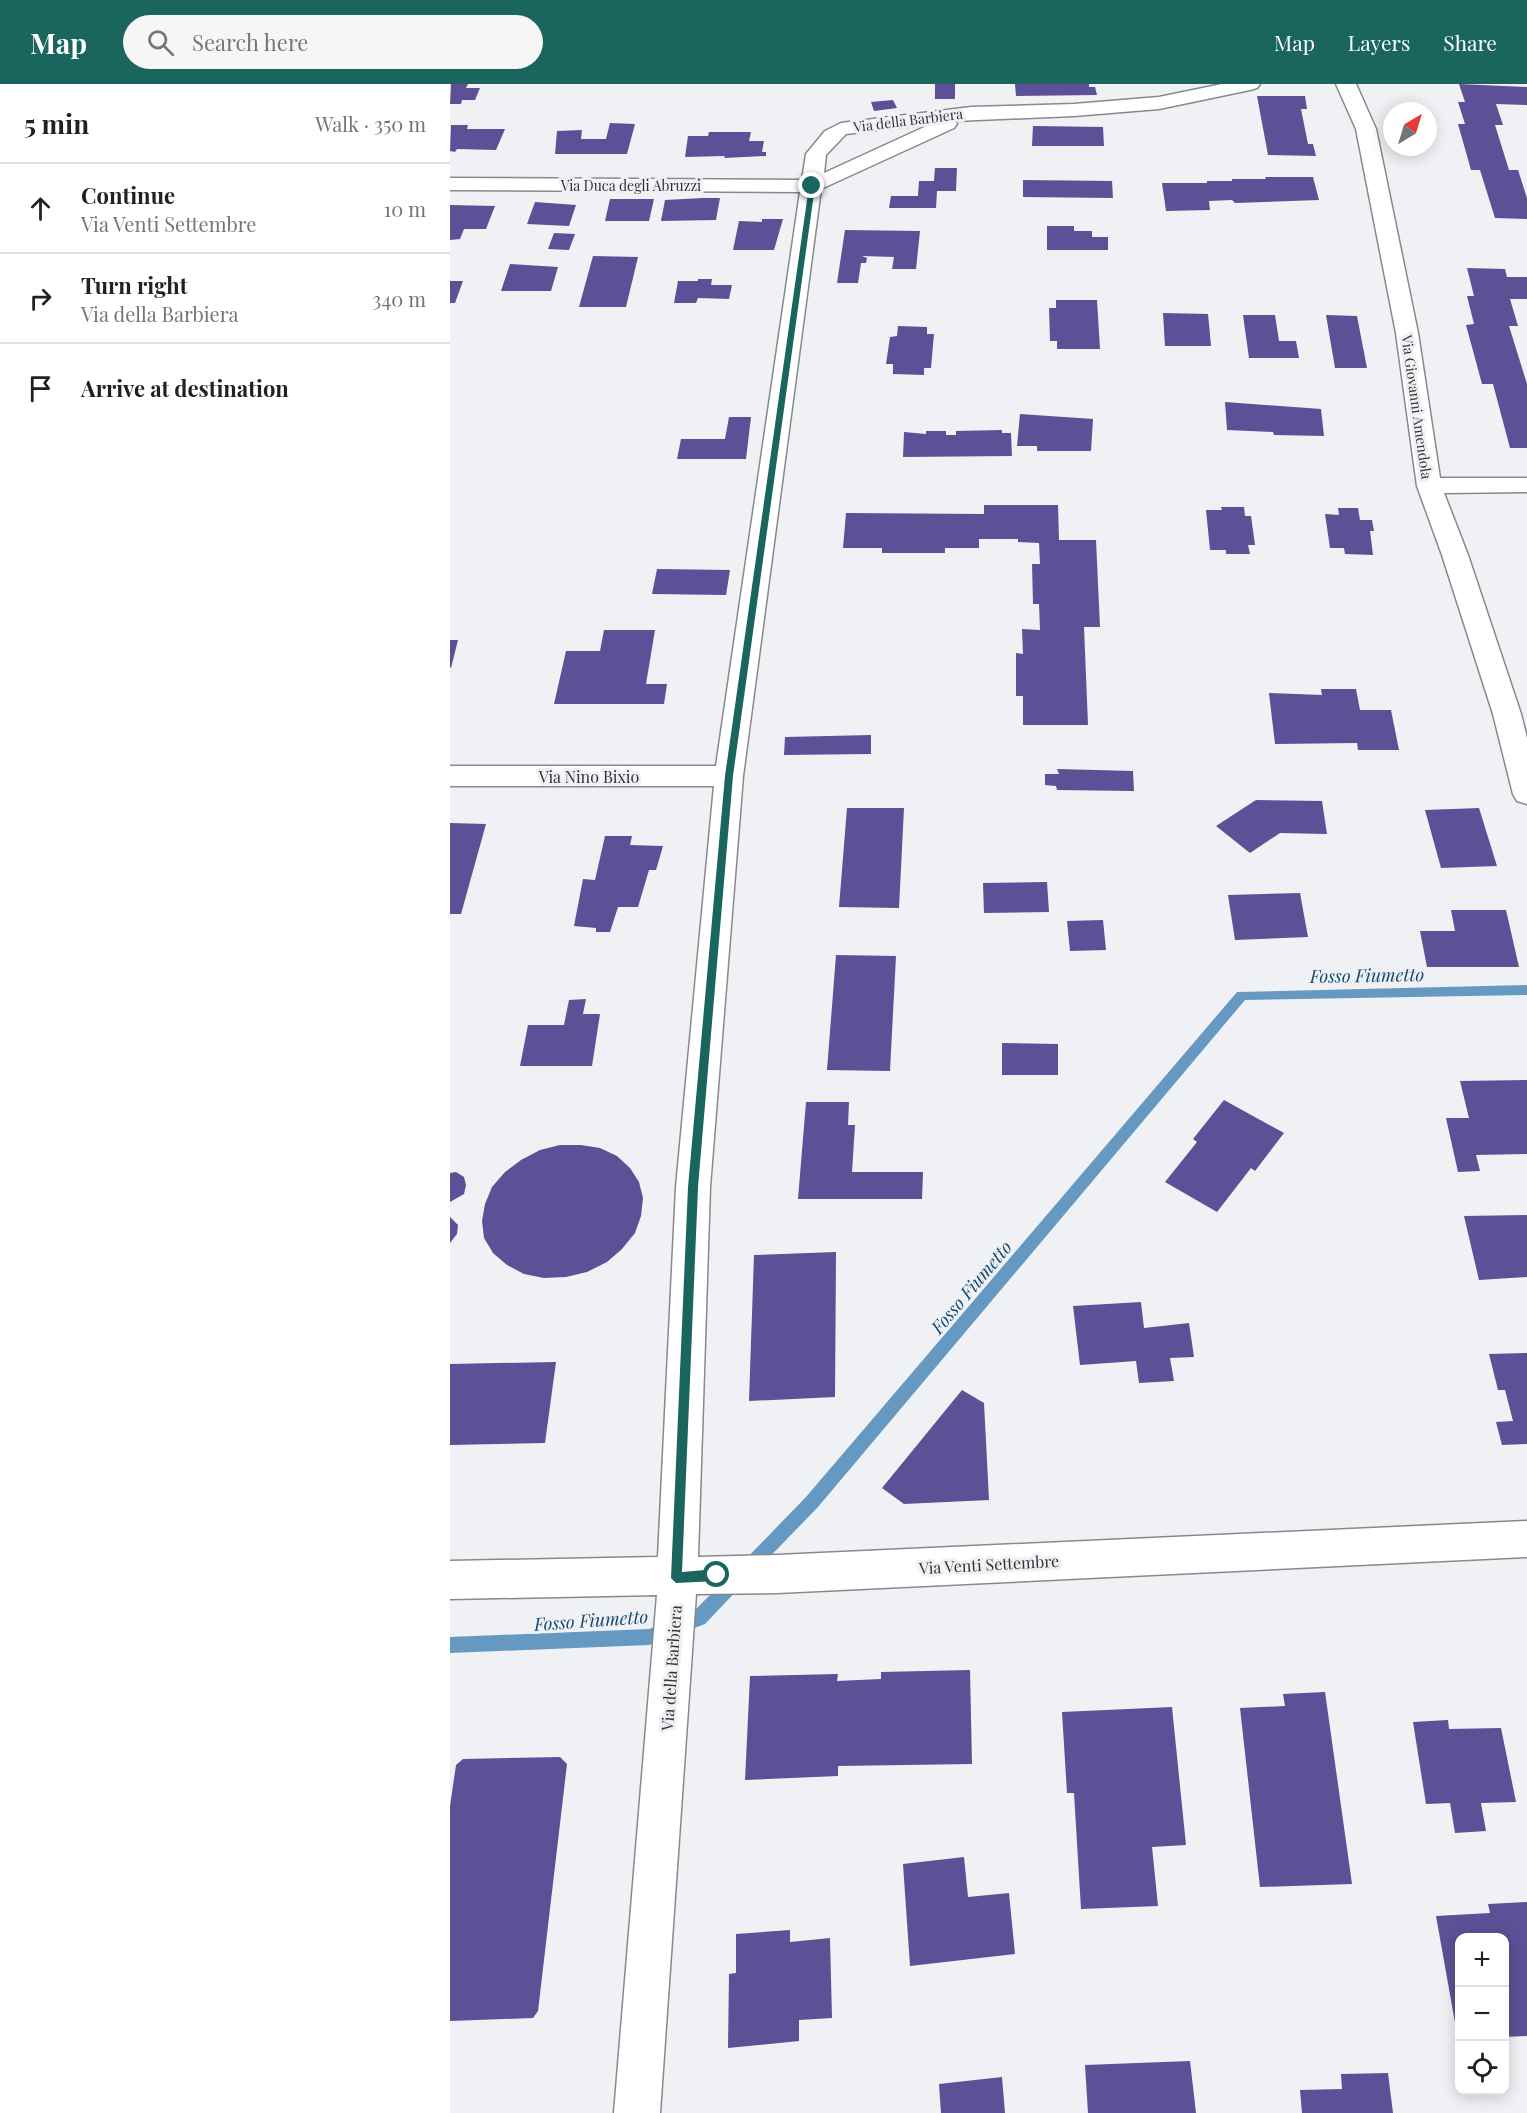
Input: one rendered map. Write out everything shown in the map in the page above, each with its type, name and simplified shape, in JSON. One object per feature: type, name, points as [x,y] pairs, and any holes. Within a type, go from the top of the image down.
[{"type":"street","points":[[971,103],[1074,110],[1159,103],[1250,84]]},
{"type":"street","name":"Via Giovanni Amendola","points":[[1346,84],[1351,91],[1368,140],[1407,333],[1429,486],[1455,555],[1507,714],[1527,794]]},
{"type":"street","name":"Via della Barbiera","points":[[637,2113],[676,1593],[693,1187],[729,776],[816,154],[832,135],[842,129],[971,103]]},
{"type":"street","name":"Via della Barbiera","points":[[812,186],[971,103]]},
{"type":"street","name":"Via Duca degli Abruzzi","points":[[450,184],[812,186]]},
{"type":"street","points":[[1429,486],[1527,485]]},
{"type":"street","name":"Via Nino Bixio","points":[[450,776],[729,776]]},
{"type":"street","name":"Via Venti Settembre","points":[[450,1580],[676,1593],[717,1575],[1527,1539]]},
{"type":"building","points":[[451,84],[468,84],[466,88],[480,88],[475,100],[462,100],[461,104],[450,104]]},
{"type":"building","points":[[935,84],[955,84],[955,99],[935,99]]},
{"type":"building","points":[[1015,84],[1089,84],[1089,87],[1095,87],[1097,95],[1016,96]]},
{"type":"building","points":[[1459,84],[1527,87],[1527,105],[1496,104],[1503,125],[1495,125],[1509,170],[1518,170],[1527,198],[1527,219],[1495,218],[1480,170],[1471,170],[1458,124],[1465,124],[1458,102],[1465,102]]},
{"type":"building","points":[[1257,96],[1305,96],[1307,109],[1301,109],[1308,144],[1313,144],[1316,156],[1268,155]]},
{"type":"building","points":[[893,100],[897,108],[874,111],[871,102]]},
{"type":"building","points":[[610,123],[635,124],[627,154],[555,154],[557,131],[582,130],[581,139],[606,139]]},
{"type":"building","points":[[451,125],[468,125],[467,129],[505,129],[496,150],[457,149],[455,152],[450,151]]},
{"type":"building","points":[[1033,126],[1103,127],[1104,146],[1032,146]]},
{"type":"building","points":[[709,132],[751,132],[749,141],[764,141],[762,152],[766,152],[766,156],[685,157],[688,136],[708,136]]},
{"type":"building","points":[[935,168],[957,168],[956,191],[937,191],[936,208],[889,208],[891,196],[918,196],[919,181],[934,181]]},
{"type":"building","points":[[1265,177],[1313,177],[1319,200],[1235,203],[1232,200],[1209,201],[1210,210],[1166,211],[1162,183],[1207,183],[1207,181],[1232,181],[1232,179],[1266,179]]},
{"type":"building","points":[[1023,180],[1112,181],[1113,198],[1023,197]]},
{"type":"building","points":[[720,198],[716,220],[661,221],[665,200]]},
{"type":"building","points":[[610,199],[654,199],[649,221],[605,221]]},
{"type":"building","points":[[535,202],[576,205],[569,226],[527,224]]},
{"type":"building","points":[[450,205],[495,206],[486,229],[464,229],[460,239],[450,240]]},
{"type":"building","points":[[762,219],[783,219],[774,250],[733,250],[739,221],[762,222]]},
{"type":"building","points":[[1047,226],[1074,226],[1074,231],[1092,231],[1092,237],[1108,237],[1108,250],[1047,250]]},
{"type":"building","points":[[845,230],[920,231],[916,269],[892,269],[894,257],[862,256],[867,258],[866,263],[861,263],[858,283],[837,283]]},
{"type":"building","points":[[554,233],[575,234],[569,250],[548,249]]},
{"type":"building","points":[[593,256],[638,257],[626,307],[579,307]]},
{"type":"building","points":[[510,264],[558,267],[551,291],[501,291]]},
{"type":"building","points":[[1467,268],[1505,269],[1507,277],[1527,277],[1527,299],[1510,299],[1518,326],[1509,326],[1527,384],[1527,448],[1510,448],[1493,384],[1482,384],[1466,325],[1474,324],[1467,296],[1474,296]]},
{"type":"building","points":[[698,279],[712,279],[711,285],[732,285],[729,299],[698,298],[696,303],[674,303],[678,281],[698,281]]},
{"type":"building","points":[[450,281],[463,281],[455,303],[450,303]]},
{"type":"building","points":[[1056,300],[1097,300],[1100,349],[1057,349],[1057,341],[1050,341],[1049,308],[1056,308]]},
{"type":"building","points":[[1163,313],[1208,314],[1211,346],[1165,346]]},
{"type":"building","points":[[1243,315],[1275,315],[1279,341],[1296,341],[1299,358],[1249,358]]},
{"type":"building","points":[[1326,315],[1357,316],[1367,368],[1335,368]]},
{"type":"building","points":[[898,326],[927,327],[927,334],[934,334],[931,368],[924,368],[924,375],[893,374],[893,364],[886,364],[890,337],[897,336]]},
{"type":"building","points":[[1225,402],[1321,409],[1324,436],[1274,435],[1273,432],[1227,430]]},
{"type":"building","points":[[1020,414],[1093,419],[1091,451],[1037,451],[1037,446],[1017,446]]},
{"type":"building","points":[[729,417],[751,417],[746,459],[677,459],[681,439],[725,439]]},
{"type":"building","points":[[1002,430],[1002,433],[1011,433],[1012,456],[903,457],[904,432],[926,434],[926,431],[946,431],[946,435],[956,435],[956,431]]},
{"type":"building","points":[[984,505],[1058,505],[1059,540],[1096,540],[1100,627],[1084,627],[1088,725],[1023,725],[1023,696],[1016,696],[1016,653],[1023,654],[1022,629],[1040,630],[1039,604],[1033,604],[1032,564],[1040,564],[1039,543],[1018,542],[1018,539],[979,539],[979,548],[945,548],[945,553],[882,553],[882,548],[843,548],[846,513],[984,514]]},
{"type":"building","points":[[1221,507],[1244,507],[1245,516],[1251,516],[1255,545],[1248,545],[1250,554],[1226,554],[1226,550],[1210,550],[1206,510],[1222,510]]},
{"type":"building","points":[[1338,508],[1358,508],[1360,520],[1372,520],[1374,531],[1370,531],[1373,555],[1345,554],[1344,548],[1330,548],[1325,514],[1339,515]]},
{"type":"building","points":[[657,569],[730,570],[726,595],[652,594]]},
{"type":"building","points":[[604,630],[655,630],[646,684],[667,684],[664,704],[554,704],[566,651],[600,651]]},
{"type":"building","points":[[450,640],[458,640],[451,668],[450,667]]},
{"type":"building","points":[[1321,689],[1356,689],[1360,710],[1391,710],[1399,750],[1358,750],[1357,743],[1275,744],[1269,693],[1322,695]]},
{"type":"building","points":[[871,735],[871,754],[784,755],[785,737]]},
{"type":"building","points":[[1057,769],[1133,771],[1134,791],[1057,790],[1056,786],[1045,785],[1045,774],[1059,774]]},
{"type":"building","points":[[1256,800],[1322,801],[1327,834],[1280,833],[1250,853],[1216,826]]},
{"type":"building","points":[[847,808],[904,808],[899,908],[839,907]]},
{"type":"building","points":[[1479,808],[1497,866],[1441,868],[1425,810]]},
{"type":"building","points":[[450,823],[486,824],[461,914],[450,914]]},
{"type":"building","points":[[605,836],[632,836],[630,845],[663,846],[656,870],[649,870],[638,907],[618,907],[610,932],[596,932],[596,928],[574,926],[583,879],[595,880]]},
{"type":"building","points":[[1047,882],[1049,912],[984,913],[983,883]]},
{"type":"building","points":[[1300,893],[1308,937],[1235,940],[1228,895]]},
{"type":"building","points":[[1451,910],[1506,910],[1519,967],[1427,967],[1420,931],[1455,931]]},
{"type":"building","points":[[1103,920],[1106,950],[1070,951],[1067,921]]},
{"type":"building","points":[[836,955],[896,956],[890,1071],[827,1070]]},
{"type":"building","points":[[586,999],[583,1014],[600,1014],[592,1066],[520,1066],[528,1025],[564,1025],[569,1000]]},
{"type":"building","points":[[1002,1043],[1058,1044],[1058,1075],[1002,1075]]},
{"type":"building","points":[[1527,1080],[1527,1154],[1476,1155],[1480,1171],[1458,1172],[1446,1118],[1469,1118],[1460,1081]]},
{"type":"building","points":[[1224,1100],[1284,1133],[1255,1171],[1251,1168],[1217,1212],[1165,1182],[1197,1142],[1193,1139]]},
{"type":"building","points":[[806,1102],[849,1102],[848,1125],[855,1125],[852,1172],[923,1172],[922,1199],[798,1199]]},
{"type":"building","points":[[560,1145],[600,1148],[617,1156],[630,1168],[639,1182],[643,1198],[641,1216],[635,1233],[607,1262],[587,1272],[566,1277],[544,1278],[524,1274],[507,1265],[493,1253],[484,1238],[482,1221],[485,1204],[492,1187],[505,1172],[540,1150]]},
{"type":"building","points":[[456,1172],[464,1177],[466,1185],[464,1194],[450,1202],[450,1173]]},
{"type":"building","points":[[1527,1215],[1527,1277],[1479,1280],[1464,1216]]},
{"type":"building","points":[[450,1217],[458,1225],[457,1234],[450,1243]]},
{"type":"building","points":[[836,1252],[835,1397],[749,1401],[754,1255]]},
{"type":"building","points":[[1141,1302],[1144,1328],[1189,1323],[1194,1357],[1170,1358],[1174,1381],[1139,1383],[1136,1361],[1080,1365],[1073,1306]]},
{"type":"building","points":[[1527,1353],[1527,1444],[1502,1445],[1496,1422],[1513,1421],[1505,1390],[1498,1390],[1489,1354]]},
{"type":"building","points":[[556,1362],[545,1443],[450,1445],[450,1364]]},
{"type":"building","points":[[962,1390],[984,1403],[989,1500],[904,1504],[882,1488]]},
{"type":"building","points":[[970,1670],[972,1764],[838,1766],[838,1776],[745,1780],[750,1676],[838,1674],[837,1681],[881,1679],[881,1672]]},
{"type":"building","points":[[1325,1692],[1352,1884],[1260,1887],[1240,1708],[1285,1706],[1283,1694]]},
{"type":"building","points":[[1172,1707],[1186,1845],[1152,1847],[1158,1906],[1081,1909],[1074,1793],[1067,1793],[1062,1712]]},
{"type":"building","points":[[1448,1720],[1449,1729],[1501,1728],[1516,1802],[1481,1803],[1486,1831],[1455,1833],[1450,1803],[1426,1804],[1413,1722]]},
{"type":"building","points":[[560,1757],[567,1764],[538,2011],[533,2018],[450,2021],[450,1806],[456,1765],[463,1759]]},
{"type":"building","points":[[964,1857],[968,1897],[1009,1893],[1015,1954],[910,1966],[903,1864]]},
{"type":"building","points":[[1527,1902],[1527,2036],[1509,2037],[1509,1933],[1455,1933],[1455,2022],[1436,1916],[1490,1913],[1488,1904]]},
{"type":"building","points":[[790,1930],[790,1942],[830,1938],[832,2018],[799,2020],[799,2041],[728,2048],[729,1974],[736,1973],[736,1934]]},
{"type":"building","points":[[1190,2061],[1196,2113],[1088,2113],[1085,2065]]},
{"type":"building","points":[[1388,2073],[1393,2113],[1302,2113],[1300,2090],[1342,2089],[1341,2074]]},
{"type":"building","points":[[1002,2077],[1005,2113],[941,2113],[939,2084]]},
{"type":"waterway","name":"Fosso Fiumetto","points":[[748,1568],[812,1502],[1242,995],[1527,990]]},
{"type":"waterway","name":"Fosso Fiumetto","points":[[450,1645],[649,1637],[699,1618],[735,1581]]},
{"type":"route","points":[[717,1575],[676,1578],[693,1187],[729,776],[812,186]]}]
